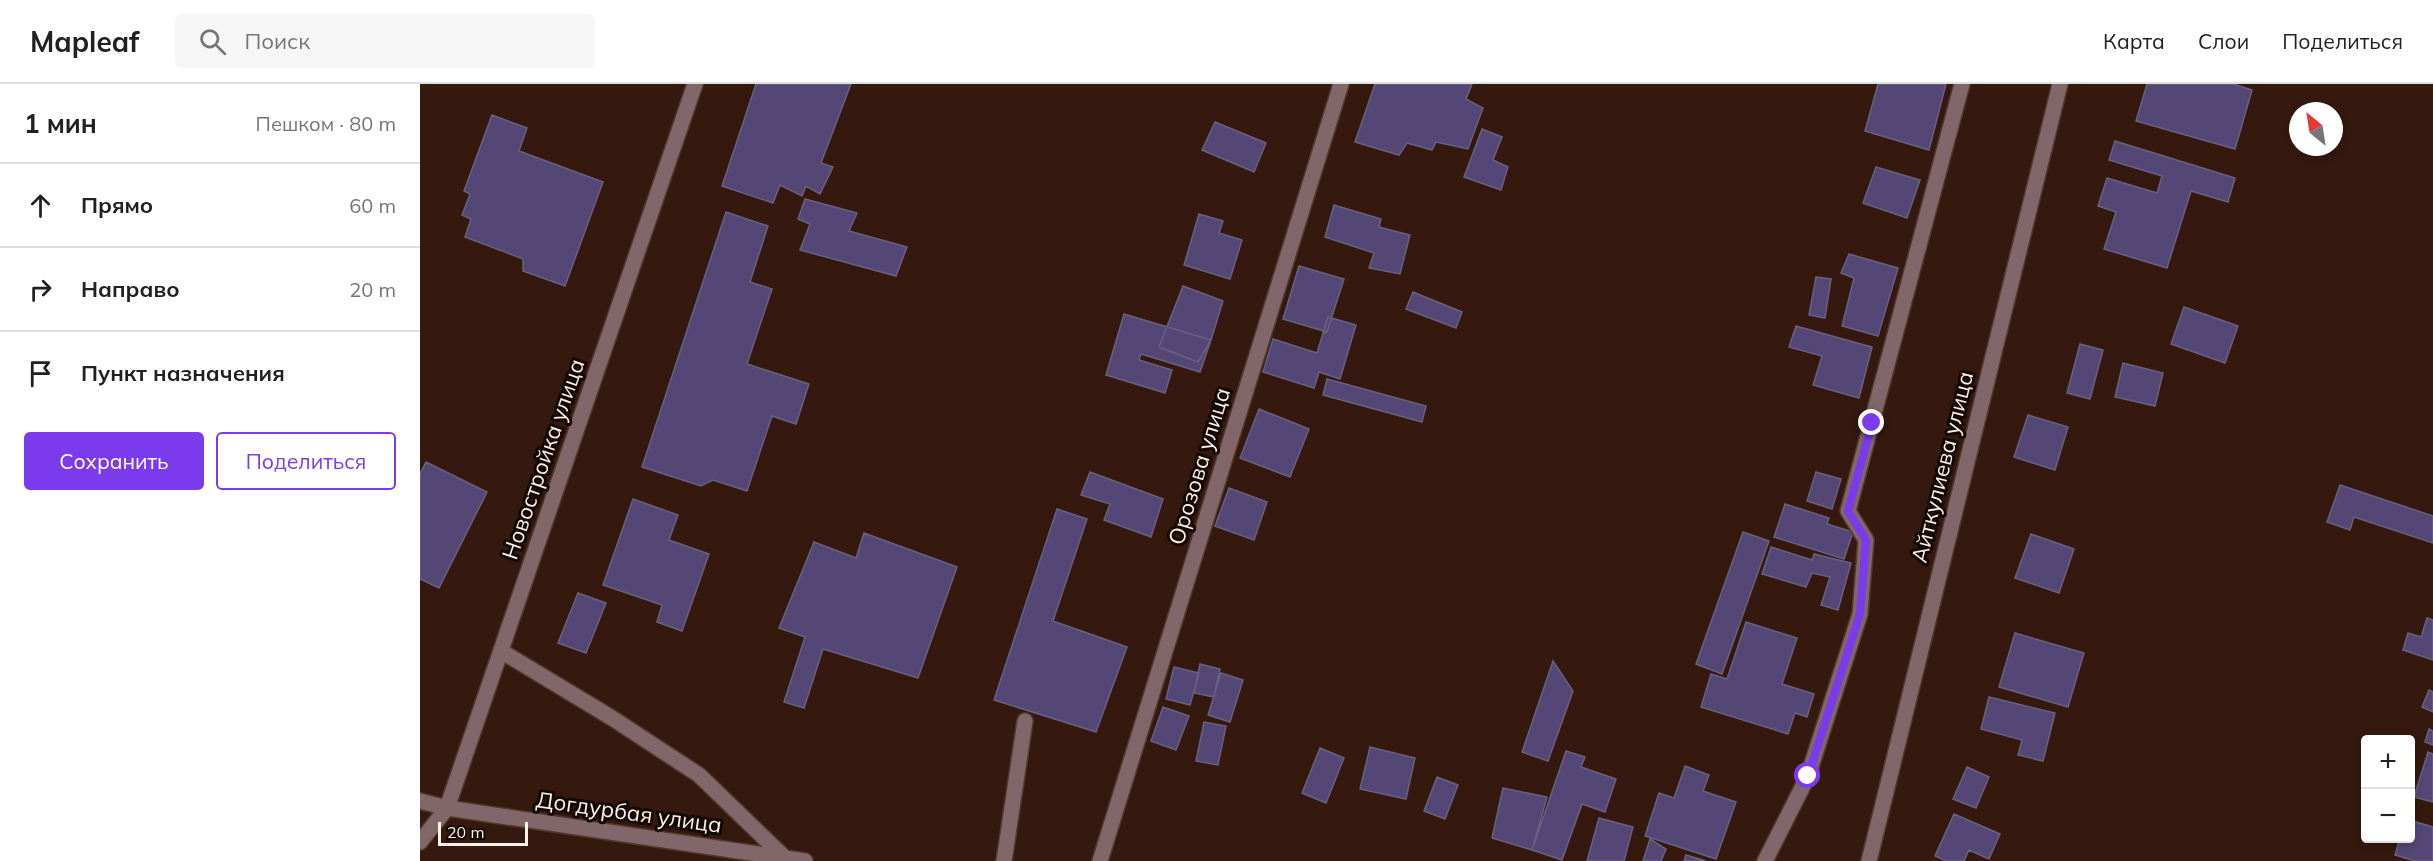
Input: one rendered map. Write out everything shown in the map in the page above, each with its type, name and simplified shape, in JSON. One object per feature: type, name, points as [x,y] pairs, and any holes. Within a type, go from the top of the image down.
[{"type":"street","name":"Новостройка улица","points":[[420,842],[447,808],[695,84]]},
{"type":"street","name":"Орозова улица","points":[[1100,861],[1341,84]]},
{"type":"street","points":[[1765,861],[1808,776],[1860,614],[1866,540],[1848,511],[1962,84]]},
{"type":"street","name":"Айткулиева улица","points":[[1869,861],[2060,84]]},
{"type":"street","points":[[501,651],[612,718],[699,775],[785,858]]},
{"type":"street","points":[[1004,861],[1025,721]]},
{"type":"street","name":"Догдурбая улица","points":[[420,801],[447,808],[805,861]]},
{"type":"building","points":[[756,84],[851,84],[821,163],[833,167],[820,194],[806,186],[802,196],[780,185],[773,203],[722,186]]},
{"type":"building","points":[[1375,84],[1472,84],[1466,99],[1483,108],[1468,149],[1436,142],[1432,150],[1407,143],[1399,155],[1355,142]]},
{"type":"building","points":[[1878,84],[1946,84],[1929,150],[1865,131]]},
{"type":"building","points":[[2147,84],[2233,84],[2252,90],[2235,149],[2136,121]]},
{"type":"building","points":[[492,115],[527,128],[519,151],[603,182],[565,286],[523,271],[523,259],[465,237],[471,219],[462,215],[470,194],[464,191]]},
{"type":"building","points":[[1215,122],[1266,143],[1254,172],[1202,150]]},
{"type":"building","points":[[1482,129],[1502,137],[1493,160],[1508,167],[1501,190],[1464,177]]},
{"type":"building","points":[[2115,141],[2235,178],[2228,202],[2191,191],[2167,268],[2104,249],[2116,212],[2098,206],[2107,178],[2157,193],[2162,176],[2109,160]]},
{"type":"building","points":[[1876,167],[1920,180],[1907,218],[1863,203]]},
{"type":"building","points":[[805,199],[857,213],[849,231],[907,247],[896,276],[800,250],[810,224],[798,219]]},
{"type":"building","points":[[1334,205],[1381,219],[1379,227],[1410,235],[1400,274],[1369,268],[1374,253],[1325,237]]},
{"type":"building","points":[[726,212],[768,226],[750,282],[772,289],[747,364],[809,384],[796,424],[772,416],[747,491],[713,480],[701,486],[642,467]]},
{"type":"building","points":[[1199,214],[1223,221],[1219,233],[1242,240],[1230,279],[1184,265]]},
{"type":"building","points":[[1849,254],[1898,268],[1878,336],[1842,326],[1854,278],[1841,273]]},
{"type":"building","points":[[1299,266],[1344,279],[1327,332],[1283,319]]},
{"type":"building","points":[[1816,277],[1831,279],[1825,318],[1809,315]]},
{"type":"building","points":[[1183,286],[1223,301],[1211,340],[1198,362],[1159,347]]},
{"type":"building","points":[[1413,292],[1462,312],[1456,328],[1406,309]]},
{"type":"building","points":[[2184,307],[2238,326],[2225,363],[2171,344]]},
{"type":"building","points":[[1124,314],[1211,340],[1200,372],[1141,354],[1139,360],[1172,370],[1165,393],[1106,375]]},
{"type":"building","points":[[1328,317],[1356,325],[1340,379],[1319,372],[1314,388],[1263,372],[1273,339],[1317,353]]},
{"type":"building","points":[[1796,326],[1872,347],[1859,398],[1813,385],[1822,356],[1789,347]]},
{"type":"building","points":[[2080,344],[2103,350],[2090,399],[2067,393]]},
{"type":"building","points":[[2123,363],[2163,373],[2155,406],[2115,397]]},
{"type":"building","points":[[1327,379],[1426,406],[1422,422],[1323,395]]},
{"type":"building","points":[[1259,409],[1309,429],[1290,477],[1240,458]]},
{"type":"building","points":[[2028,415],[2068,427],[2055,470],[2014,457]]},
{"type":"building","points":[[426,462],[487,492],[439,588],[420,579],[420,474]]},
{"type":"building","points":[[1090,472],[1163,499],[1151,537],[1104,520],[1110,504],[1081,495]]},
{"type":"building","points":[[1816,472],[1841,479],[1832,509],[1807,501]]},
{"type":"building","points":[[2340,485],[2433,516],[2433,543],[2354,517],[2350,530],[2327,522]]},
{"type":"building","points":[[1229,488],[1267,502],[1254,540],[1215,526]]},
{"type":"building","points":[[633,499],[678,515],[669,540],[709,554],[682,631],[657,622],[662,605],[603,585]]},
{"type":"building","points":[[1785,504],[1829,518],[1827,524],[1853,532],[1844,559],[1774,537]]},
{"type":"building","points":[[1057,509],[1087,519],[1053,621],[1127,647],[1096,732],[994,700]]},
{"type":"building","points":[[1743,532],[1769,541],[1722,674],[1696,664]]},
{"type":"building","points":[[864,533],[957,567],[918,678],[823,649],[804,708],[784,702],[805,637],[779,628],[814,542],[856,558]]},
{"type":"building","points":[[2031,534],[2074,549],[2059,593],[2015,578]]},
{"type":"building","points":[[1771,547],[1812,560],[1814,554],[1851,563],[1838,610],[1821,605],[1830,577],[1812,573],[1806,587],[1762,574]]},
{"type":"building","points":[[578,593],[606,603],[586,653],[558,643]]},
{"type":"building","points":[[2427,618],[2433,620],[2433,660],[2403,650],[2408,633],[2421,637]]},
{"type":"building","points":[[1746,622],[1797,638],[1782,684],[1814,694],[1807,717],[1795,713],[1788,734],[1701,707],[1711,674],[1727,679]]},
{"type":"building","points":[[2015,633],[2084,653],[2068,707],[1999,687]]},
{"type":"building","points":[[1553,661],[1573,691],[1548,761],[1522,752]]},
{"type":"building","points":[[1200,664],[1220,669],[1214,697],[1194,693]]},
{"type":"building","points":[[1174,667],[1199,673],[1190,705],[1166,699]]},
{"type":"building","points":[[1221,673],[1243,680],[1230,722],[1208,715]]},
{"type":"building","points":[[2429,690],[2433,692],[2433,712],[2422,707]]},
{"type":"building","points":[[1989,697],[2055,713],[2043,761],[2018,755],[2022,740],[1981,729]]},
{"type":"building","points":[[1163,707],[1189,716],[1176,750],[1151,741]]},
{"type":"building","points":[[1204,722],[1226,726],[1218,765],[1196,761]]},
{"type":"building","points":[[2429,729],[2433,731],[2433,745],[2425,742]]},
{"type":"building","points":[[1370,747],[1415,758],[1406,799],[1360,789]]},
{"type":"building","points":[[1320,748],[1344,758],[1326,803],[1302,793]]},
{"type":"building","points":[[1566,751],[1585,757],[1581,767],[1616,779],[1605,812],[1582,804],[1562,860],[1532,850]]},
{"type":"building","points":[[2428,752],[2433,754],[2433,802],[2415,797]]},
{"type":"building","points":[[1685,766],[1709,775],[1703,791],[1736,802],[1716,859],[1645,836],[1659,793],[1674,798]]},
{"type":"building","points":[[1967,767],[1989,777],[1976,808],[1953,799]]},
{"type":"building","points":[[1437,777],[1458,785],[1445,819],[1424,811]]},
{"type":"building","points":[[1503,788],[1547,797],[1532,850],[1492,838]]},
{"type":"building","points":[[1954,814],[2000,834],[1989,859],[1969,850],[1964,861],[1946,861],[1935,856]]},
{"type":"building","points":[[1599,818],[1633,827],[1624,861],[1587,861]]},
{"type":"building","points":[[2415,822],[2433,827],[2433,861],[2415,861],[2395,855],[2399,843],[2415,843]]},
{"type":"building","points":[[1650,839],[1666,849],[1661,861],[1643,861]]},
{"type":"building","points":[[1686,855],[1706,861],[1684,861]]},
{"type":"route","points":[[1808,776],[1860,614],[1866,540],[1848,511],[1872,423]]}]
